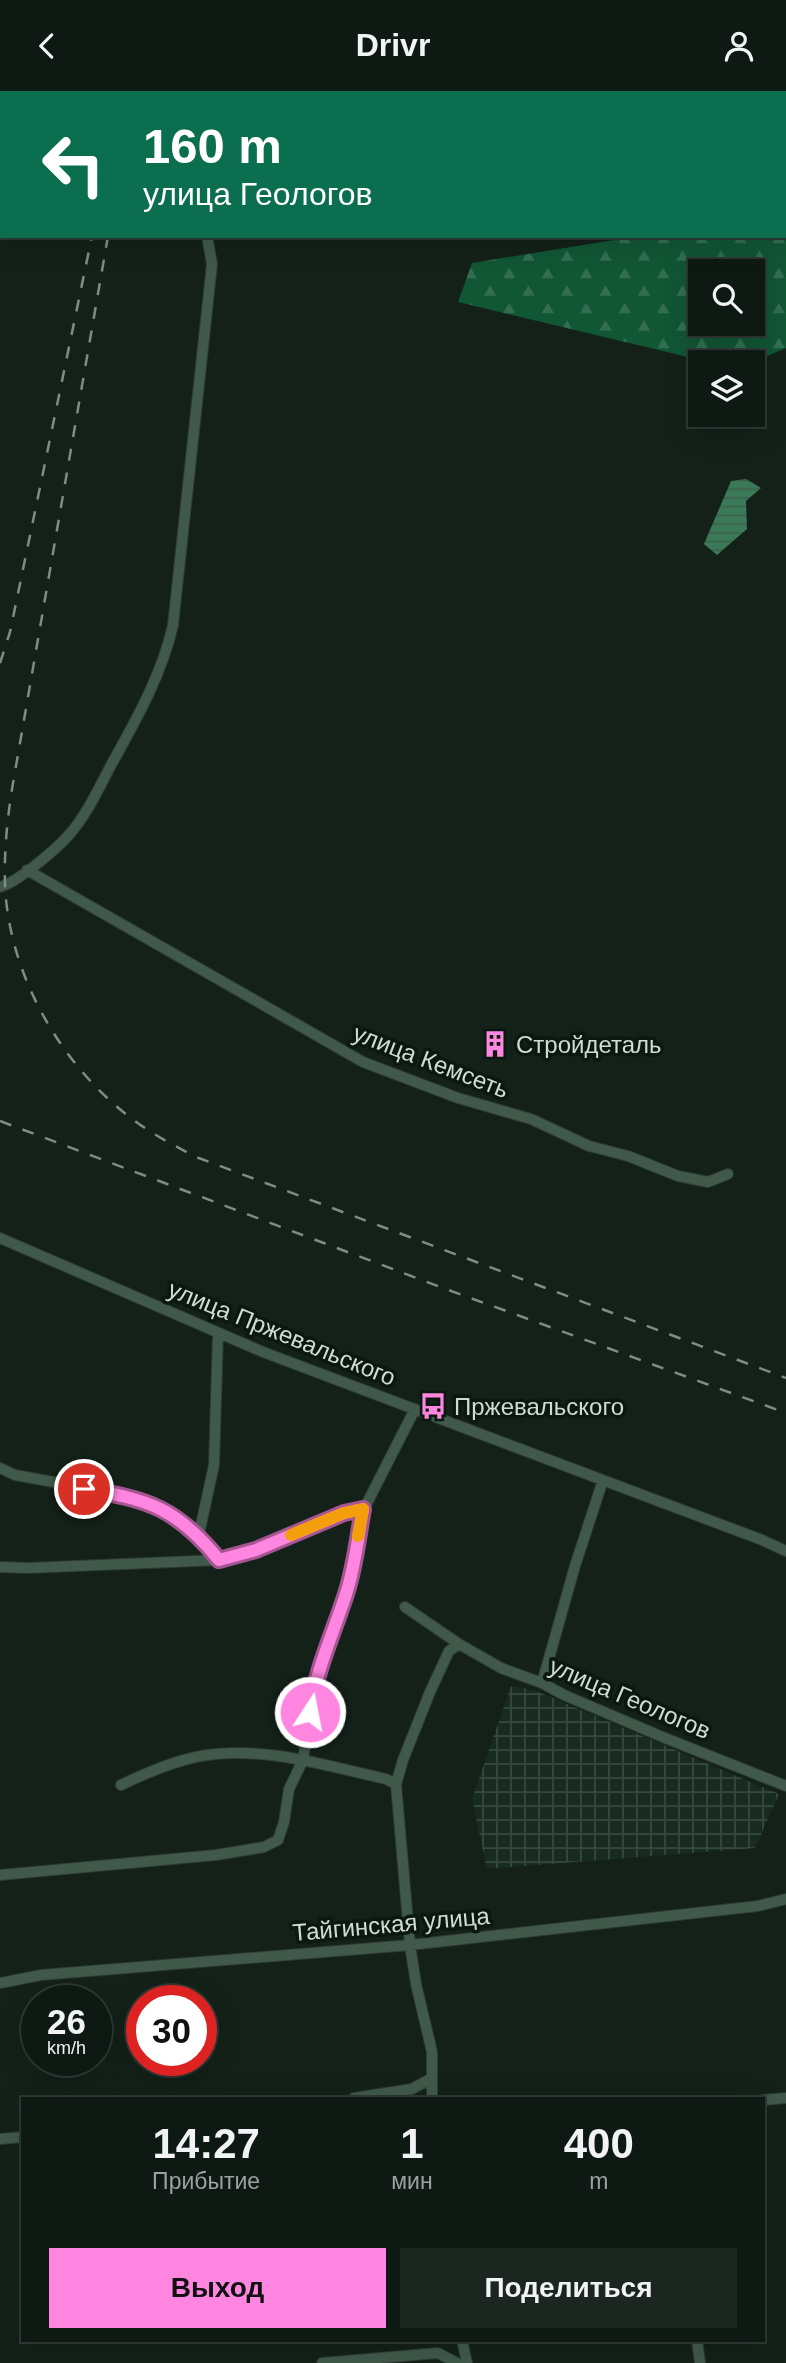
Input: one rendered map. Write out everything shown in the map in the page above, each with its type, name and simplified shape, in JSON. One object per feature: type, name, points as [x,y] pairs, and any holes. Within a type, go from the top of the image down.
[{"type":"street","points":[[0,887],[32,867],[68,837],[93,800],[132,726],[170,642],[212,264],[207,238]]},
{"type":"street","name":"улица Кемсеть","points":[[32,867],[363,1062],[458,1098],[531,1119],[589,1146],[628,1156],[678,1176],[708,1182],[728,1174]]},
{"type":"street","name":"улица Пржевальского","points":[[0,1238],[263,1352],[786,1552]]},
{"type":"street","points":[[199,1534],[214,1465],[218,1333]]},
{"type":"street","points":[[0,1875],[159,1861],[264,1847],[278,1840],[289,1789],[303,1760],[313,1688],[347,1592],[363,1509],[415,1409]]},
{"type":"street","points":[[0,1468],[15,1475],[126,1495],[155,1504],[199,1534],[219,1560]]},
{"type":"street","points":[[542,1683],[603,1480]]},
{"type":"street","points":[[0,1567],[219,1560],[256,1550],[344,1513],[363,1509]]},
{"type":"street","name":"улица Геологов","points":[[405,1607],[501,1668],[786,1786]]},
{"type":"street","points":[[412,2089],[432,2097],[432,2052],[410,1945],[396,1784],[402,1760],[430,1692],[449,1651],[460,1644]]},
{"type":"street","points":[[121,1785],[148,1772],[201,1756],[252,1753],[303,1760],[386,1779],[396,1784]]},
{"type":"street","name":"Тайгинская улица","points":[[0,1983],[41,1975],[410,1945],[758,1906],[786,1899]]},
{"type":"street","points":[[360,2097],[412,2089],[432,2078]]},
{"type":"street","points":[[765,2100],[786,2098]]},
{"type":"street","points":[[0,2139],[21,2137]]},
{"type":"street","points":[[462,2342],[467,2363]]},
{"type":"street","points":[[697,2342],[700,2363]]},
{"type":"street","points":[[322,2363],[438,2353],[457,2363]]},
{"type":"shaded area","points":[[746,479],[761,488],[746,501],[747,529],[717,555],[704,544],[731,481]]},
{"type":"shaded area","points":[[511,1686],[534,1690],[779,1794],[755,1848],[487,1869],[472,1799]]},
{"type":"green space","points":[[627,238],[786,238],[786,348],[765,357],[765,350],[688,350],[688,357],[458,302],[472,263]]},
{"type":"railway","points":[[0,663],[10,632],[92,238]]},
{"type":"railway","points":[[108,238],[12,789],[6,837],[5,885],[9,921],[30,990],[47,1023],[67,1053],[117,1107],[151,1132],[196,1157],[786,1378]]},
{"type":"railway","points":[[0,1121],[443,1288],[786,1413]]},
{"type":"slow traffic","points":[[291,1535],[344,1513],[363,1509],[358,1536]]},
{"type":"place","name":"Стройдеталь","points":[[495,1044]]},
{"type":"place","name":"Пржевальского","points":[[433,1406]]},
{"type":"route","points":[[84,1489],[126,1495],[155,1504],[199,1534],[219,1560],[256,1550],[344,1513],[363,1509],[347,1592],[320,1665],[310,1712]]}]
